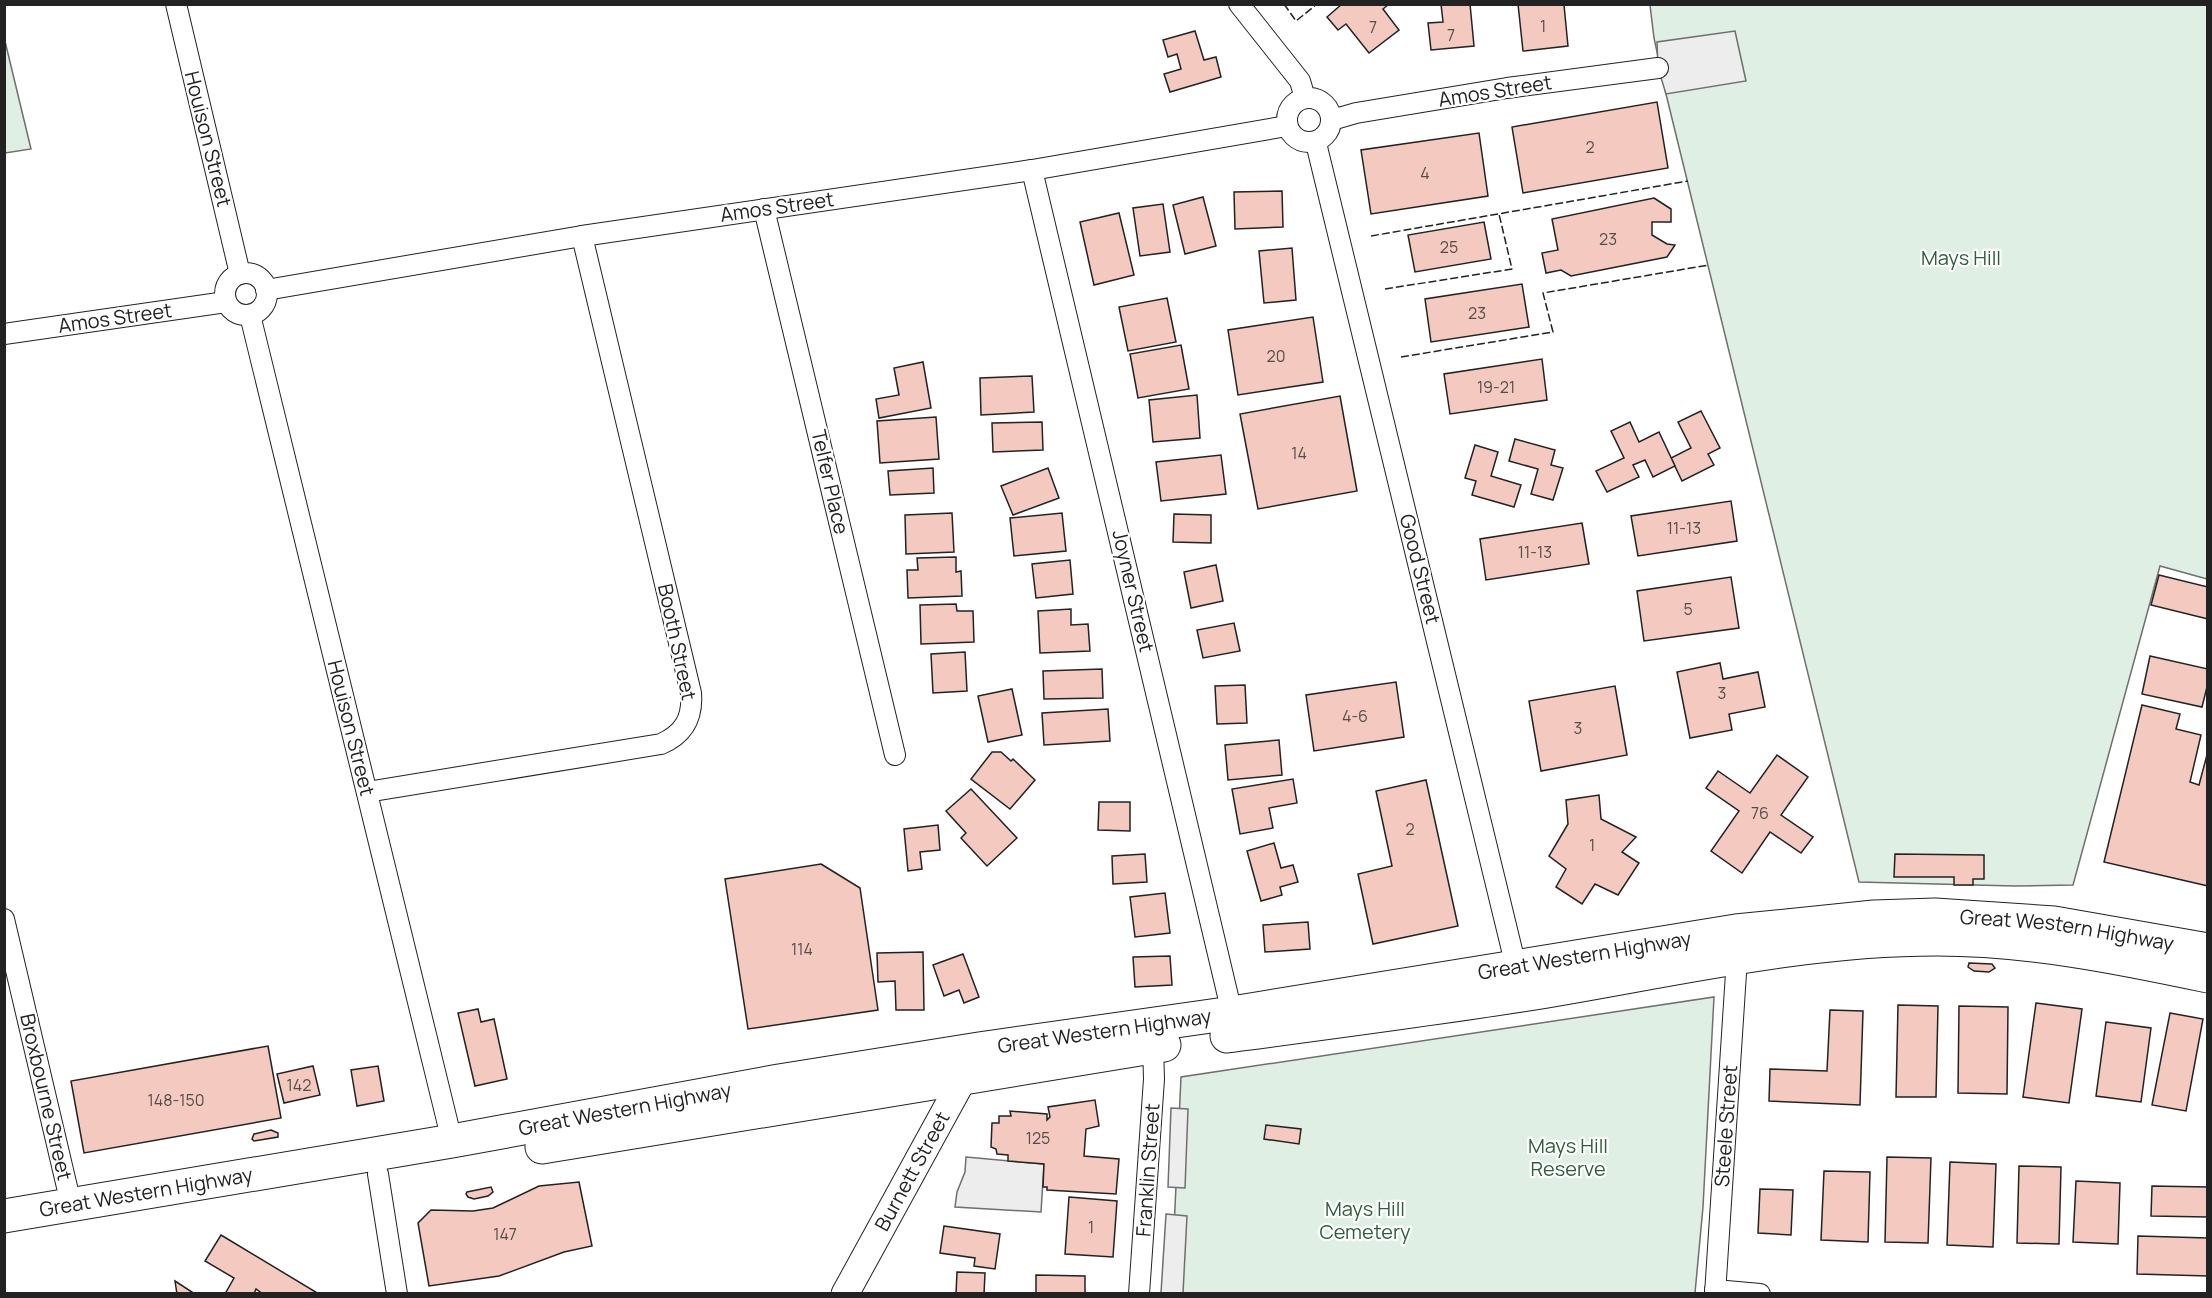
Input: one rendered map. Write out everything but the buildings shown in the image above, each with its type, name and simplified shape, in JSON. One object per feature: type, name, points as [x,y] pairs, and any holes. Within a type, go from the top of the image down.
[{"type":"highway","name":"Great Western Highway","points":[[4,1236],[1154,1047],[1519,980],[1736,931],[1862,918],[1935,915],[2054,923],[2208,950]]},
{"type":"highway","name":"Great Western Highway","points":[[4,1216],[452,1141],[779,1081],[979,1049],[1232,1013],[1737,958],[1863,941],[2010,942],[2061,948],[2208,976]]},
{"type":"main road","name":"Burnett Street","points":[[845,1293],[979,1049]]},
{"type":"street","name":"Houison Street","points":[[176,4],[240,274]]},
{"type":"street","points":[[1239,4],[1300,81],[1305,98]]},
{"type":"street","name":"Amos Street","points":[[1332,120],[1356,113],[1507,88],[1658,68]]},
{"type":"street","points":[[1305,98],[1322,101],[1328,108],[1332,120],[1329,132],[1316,143],[1298,140],[1287,126],[1290,108],[1296,101],[1305,98]]},
{"type":"street","name":"Amos Street","points":[[266,290],[582,236],[1032,170],[1287,126]]},
{"type":"street","name":"Good Street","points":[[1316,143],[1519,980]]},
{"type":"street","name":"Joyner Street","points":[[1032,170],[1232,1013]]},
{"type":"street","name":"Telfer Place","points":[[764,209],[895,755]]},
{"type":"street","name":"Booth Street","points":[[367,792],[661,744],[678,735],[689,719],[691,693],[582,236]]},
{"type":"street","points":[[240,274],[254,275],[260,279],[266,290],[265,303],[256,313],[250,315],[238,314],[226,302],[225,288],[229,281],[240,274]]},
{"type":"street","name":"Amos Street","points":[[4,334],[226,302]]},
{"type":"street","name":"Houison Street","points":[[250,315],[452,1141]]},
{"type":"street","name":"Broxbourne Street","points":[[4,919],[71,1204]]},
{"type":"street","name":"Steele Street","points":[[1715,1292],[1737,958]]},
{"type":"street","name":"Franklin Street","points":[[1139,1293],[1154,1079],[1154,1047]]},
{"type":"street","points":[[378,1174],[397,1293]]},
{"type":"street","points":[[1715,1292],[1760,1293]]},
{"type":"green space","name":"Mays Hill","points":[[1650,5],[2207,5],[2207,579],[2160,566],[2073,885],[2014,886],[1859,882],[1666,94],[1654,38]]},
{"type":"green space","points":[[4,37],[31,149],[5,153],[4,153]]},
{"type":"green space","name":"Mays Hill Reserve","points":[[1714,997],[1703,1207],[1695,1293],[1171,1294],[1181,1077]]},
{"type":"shaded area","points":[[1735,31],[1746,81],[1666,94],[1658,68],[1657,42]]},
{"type":"shaded area","points":[[1171,1108],[1188,1109],[1185,1188],[1168,1187]]},
{"type":"shaded area","points":[[966,1157],[1044,1164],[1041,1212],[955,1207],[957,1192],[965,1172]]},
{"type":"shaded area","points":[[1166,1214],[1187,1216],[1183,1293],[1161,1293]]},
{"type":"fence","points":[[1284,4],[1296,21],[1317,4]]},
{"type":"fence","points":[[1371,236],[1688,181]]},
{"type":"fence","points":[[1385,289],[1512,269],[1499,214]]},
{"type":"fence","points":[[1401,357],[1553,332],[1543,293],[1709,265]]},
{"type":"park label","name":"Mays Hill Cemetery","points":[[1365,1220]]}]
